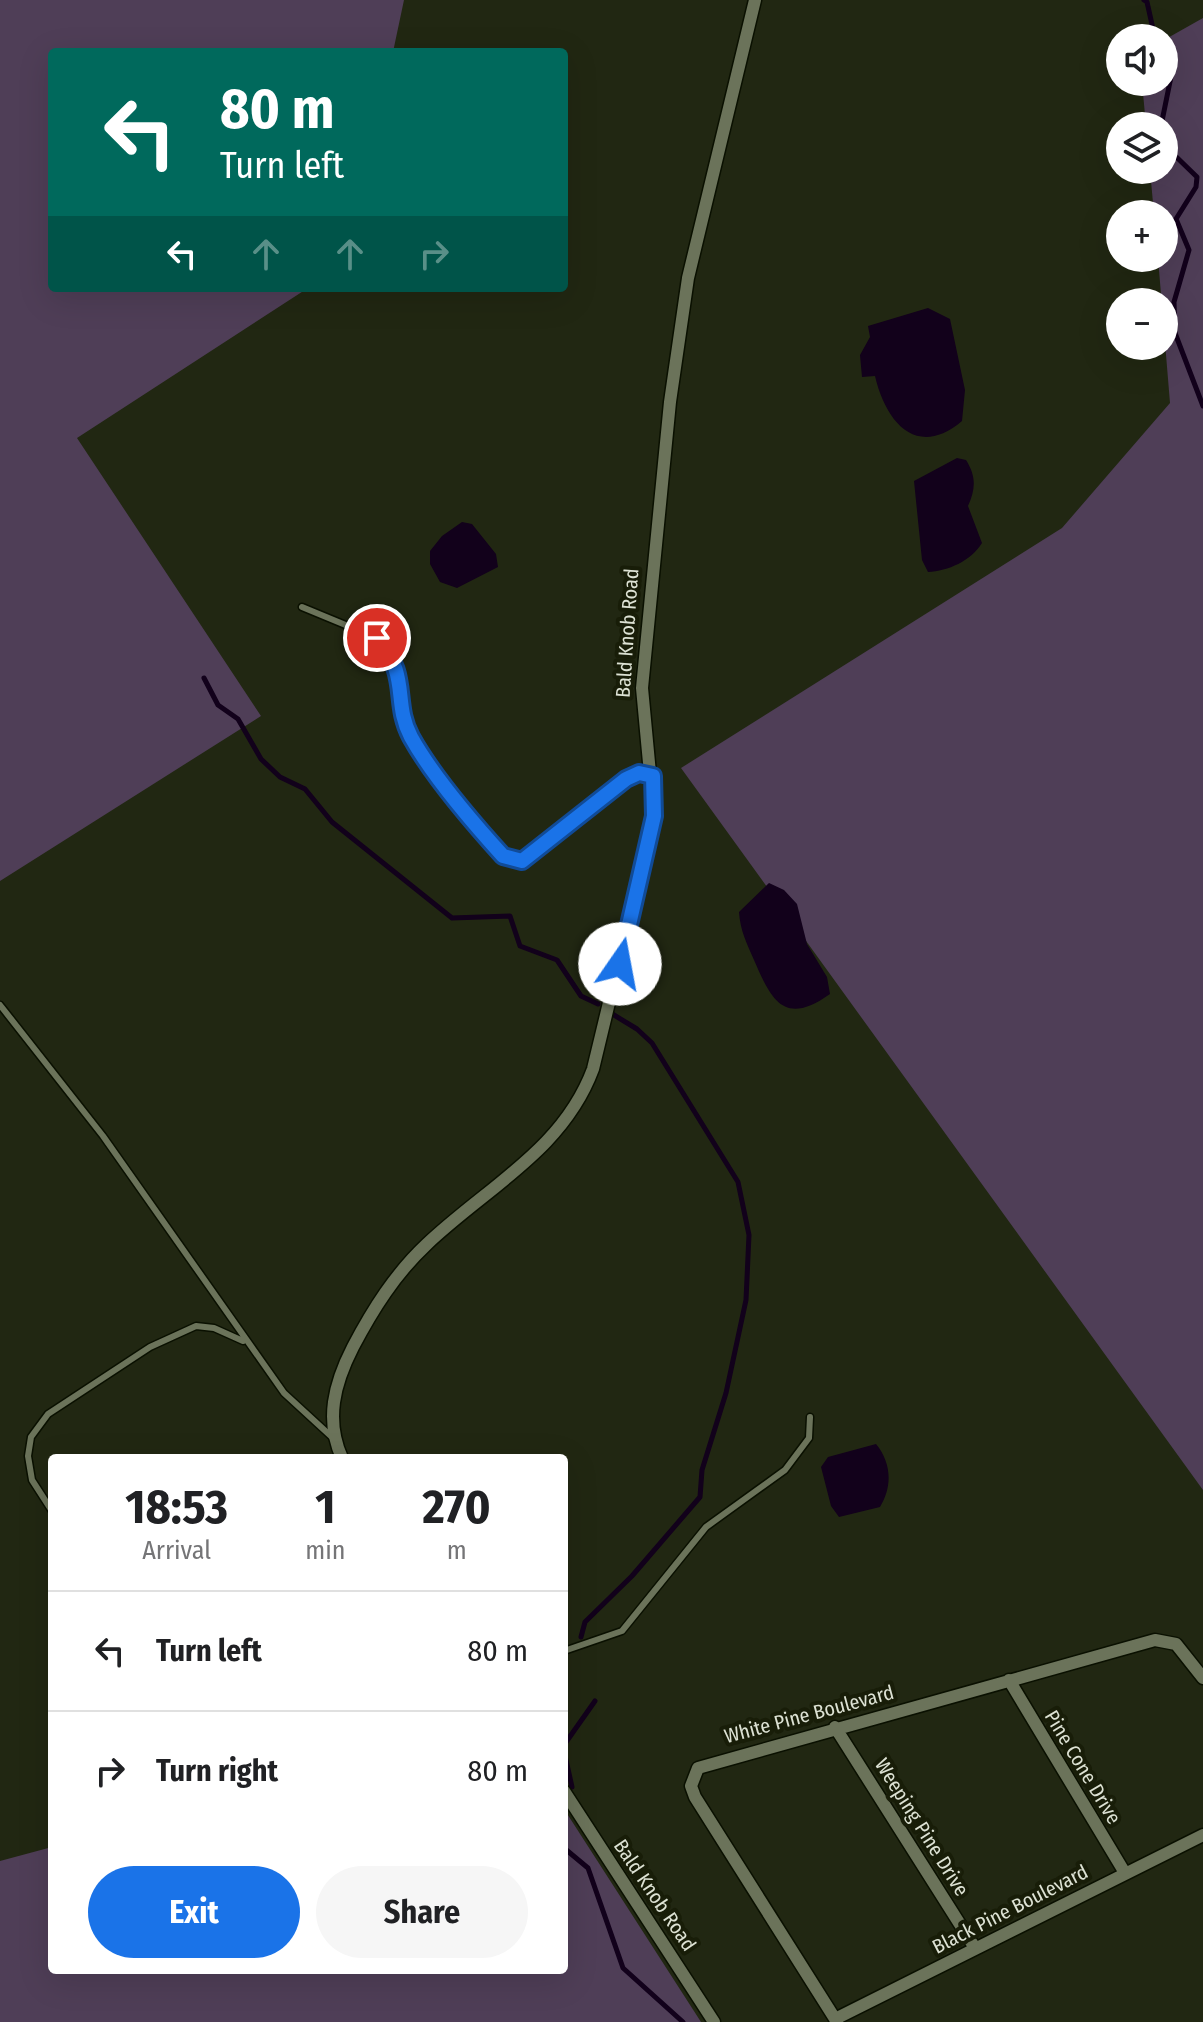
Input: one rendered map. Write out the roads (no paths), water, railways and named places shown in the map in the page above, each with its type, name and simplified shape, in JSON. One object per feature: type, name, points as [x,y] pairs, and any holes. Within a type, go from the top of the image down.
[{"type":"street","name":"Bald Knob Road","points":[[340,1454],[333,1438],[333,1406],[342,1367],[384,1292],[426,1244],[522,1168],[553,1136],[586,1087],[647,856],[654,816],[653,776],[642,711],[645,641],[674,374],[688,278],[755,0]]},
{"type":"street","name":"White Pine Boulevard","points":[[836,2021],[691,1786],[698,1768],[835,1727],[1155,1640],[1176,1644],[1203,1678]]},
{"type":"street","name":"Pine Cone Drive","points":[[1009,1680],[1125,1873]]},
{"type":"street","name":"Weeping Pine Drive","points":[[835,1727],[975,1948]]},
{"type":"street","name":"Bald Knob Road","points":[[568,1797],[714,2022]]},
{"type":"street","name":"Black Pine Boulevard","points":[[836,2021],[1203,1835]]},
{"type":"lane","points":[[302,607],[377,638],[390,654],[400,677],[410,735],[503,856],[522,861],[626,779],[639,773],[653,776]]},
{"type":"lane","points":[[0,1005],[103,1136],[284,1393],[333,1438]]},
{"type":"lane","points":[[48,1505],[32,1480],[28,1456],[31,1437],[48,1414],[150,1347],[196,1326],[214,1328],[247,1342]]},
{"type":"lane","points":[[568,1650],[622,1631],[706,1527],[785,1470],[809,1438],[810,1417]]},
{"type":"waterway","points":[[1144,0],[1152,24]]},
{"type":"waterway","points":[[1164,112],[1167,96]]},
{"type":"waterway","points":[[1178,159],[1197,177],[1196,187],[1176,219],[1189,250],[1174,302],[1175,333],[1203,406]]},
{"type":"waterway","points":[[204,678],[218,705],[238,719],[261,759],[280,777],[305,789],[332,822],[452,918],[510,916],[520,946],[557,960],[581,996],[598,1004]]},
{"type":"waterway","points":[[581,1637],[585,1622],[632,1576],[700,1497],[702,1470],[726,1393],[746,1300],[749,1235],[738,1182],[652,1043],[637,1029],[609,1012]]},
{"type":"waterway","points":[[568,1739],[595,1701]]},
{"type":"waterway","points":[[568,1769],[572,1787]]},
{"type":"waterway","points":[[568,1851],[588,1868],[623,1968],[683,2022]]}]
